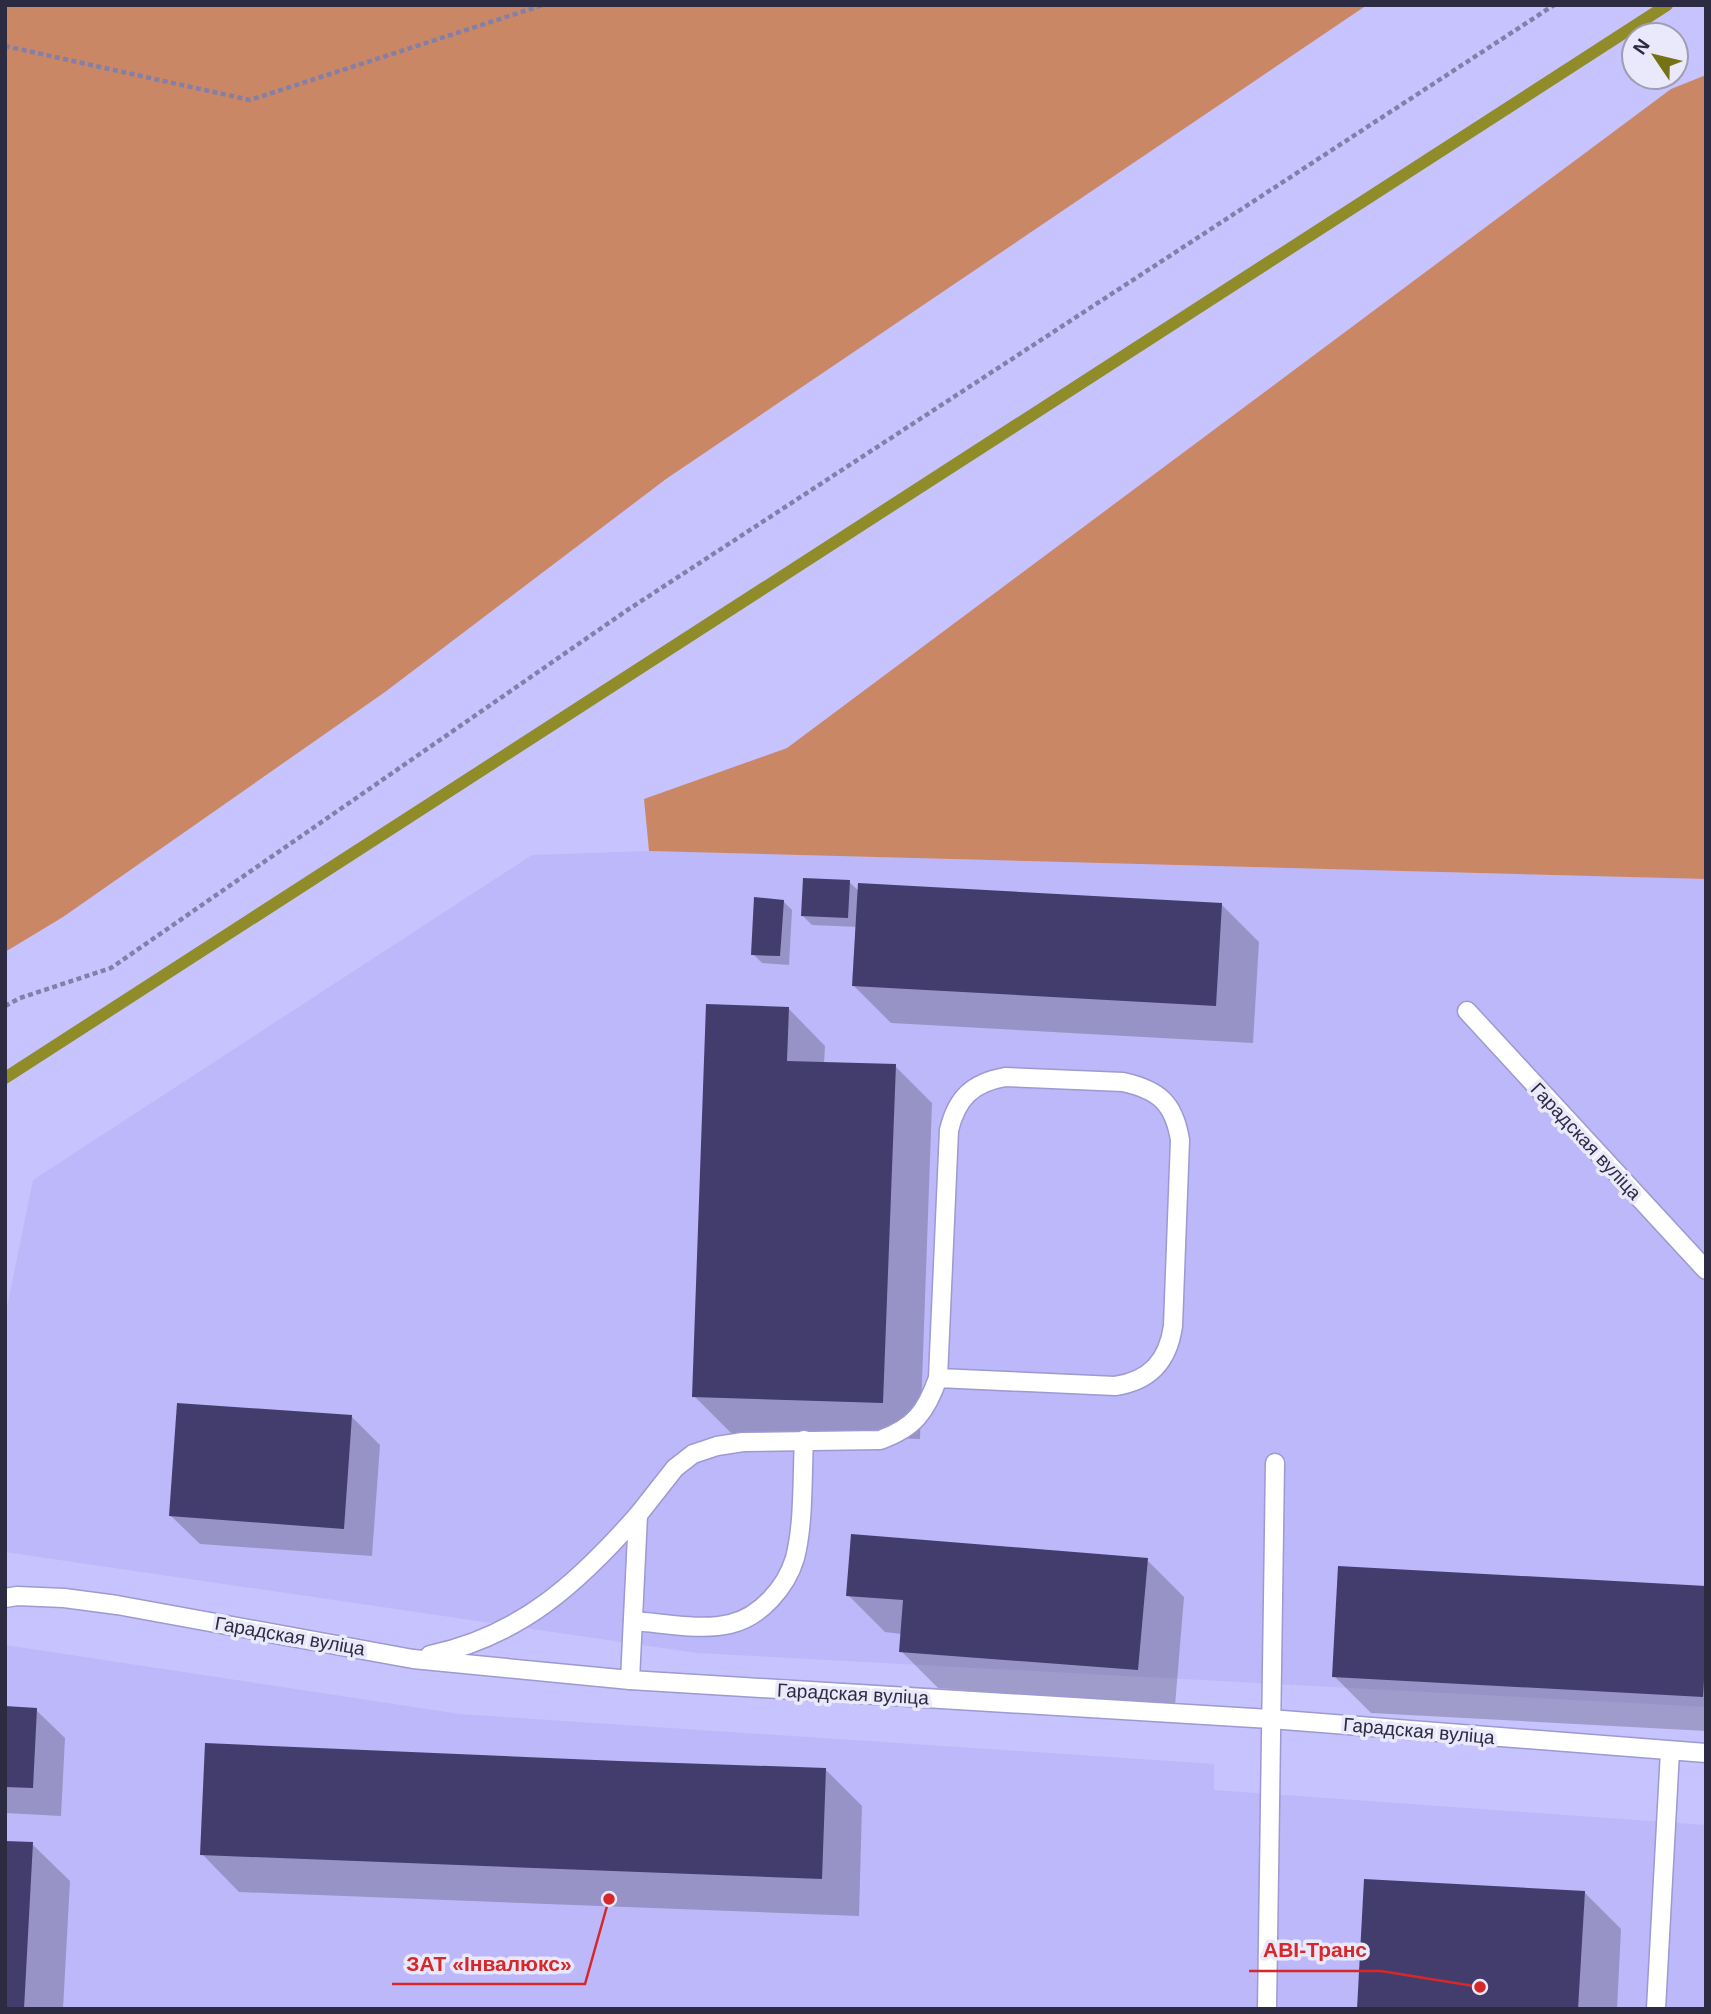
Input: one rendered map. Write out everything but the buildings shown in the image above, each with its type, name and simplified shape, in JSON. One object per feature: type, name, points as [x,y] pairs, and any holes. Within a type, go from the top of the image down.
[{"type":"lane","name":"Гарадская вуліца","points":[[1467,1011],[1706,1270]]},
{"type":"lane","points":[[413,1659],[452,1651],[483,1639],[532,1614],[568,1588],[638,1515],[675,1468],[693,1454],[717,1446],[743,1442],[880,1440],[897,1434],[913,1423],[925,1409],[938,1378],[949,1130],[953,1114],[961,1100],[974,1088],[989,1080],[1005,1077],[1123,1082],[1142,1086],[1158,1094],[1170,1107],[1181,1140],[1173,1326],[1165,1356],[1143,1378],[1115,1387],[938,1378]]},
{"type":"lane","points":[[633,1621],[710,1627],[730,1624],[751,1616],[769,1601],[784,1582],[794,1560],[799,1537],[804,1440]]},
{"type":"lane","points":[[1267,2009],[1275,1464]]},
{"type":"lane","points":[[630,1680],[638,1515]]},
{"type":"lane","name":"Гарадская вуліца","points":[[5,1598],[64,1598],[117,1605],[413,1659],[630,1680],[1270,1719],[1706,1753]]},
{"type":"lane","points":[[1656,2009],[1670,1751]]},
{"type":"path","points":[[5,46],[250,100],[543,5]]},
{"type":"path","points":[[5,1006],[20,998],[111,968],[626,611],[1554,5]]},
{"type":"shaded area","points":[[5,5],[1367,5],[666,479],[385,692],[63,917],[5,952]]},
{"type":"shaded area","points":[[1706,75],[1706,879],[649,851],[644,799],[787,748],[1668,91],[1690,91],[1690,81]]},
{"type":"shaded area","points":[[649,851],[1706,879],[1706,1707],[697,1653],[5,1552],[5,1317],[33,1180],[532,855]]},
{"type":"shaded area","points":[[5,1645],[460,1714],[1214,1764],[1214,1790],[1706,1825],[1706,2009],[5,2009]]},
{"type":"waterway","points":[[5,1078],[1667,5]]},
{"type":"place","name":"ЗАТ «Інвалюкс»","points":[[609,1899]]},
{"type":"place","name":"АВІ-Транс","points":[[1480,1987]]}]
